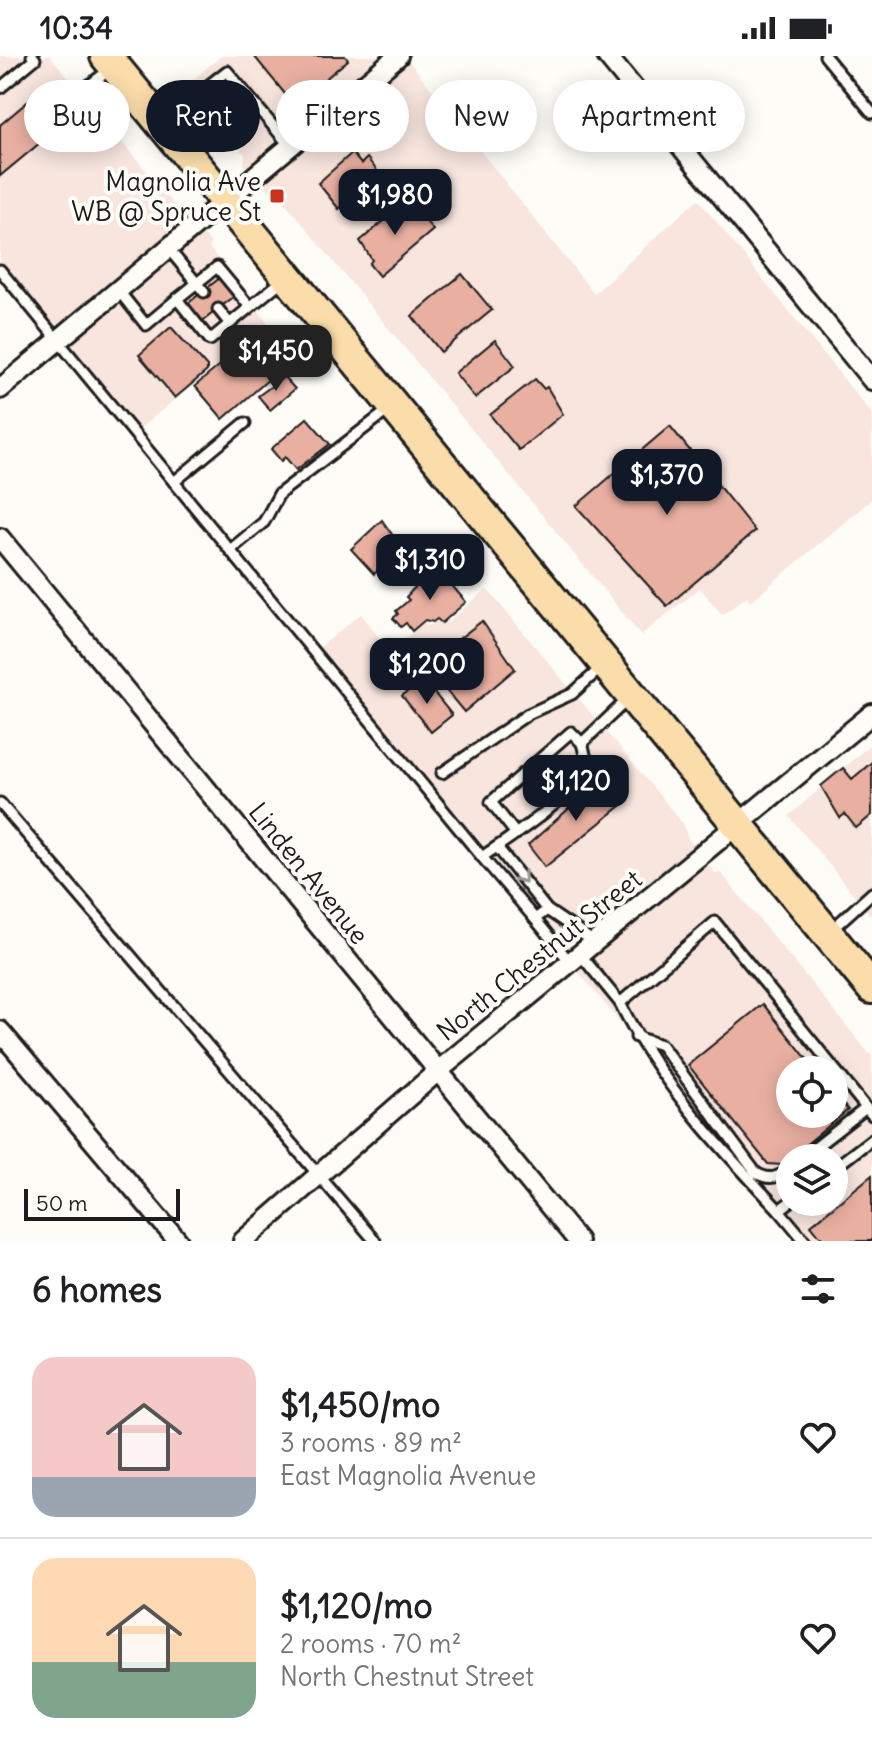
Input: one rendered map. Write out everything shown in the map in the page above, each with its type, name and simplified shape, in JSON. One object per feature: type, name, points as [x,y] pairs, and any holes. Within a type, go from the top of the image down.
[{"type":"main road","points":[[110,61],[146,105]]},
{"type":"main road","points":[[185,152],[872,988]]},
{"type":"street","points":[[607,56],[872,380]]},
{"type":"street","points":[[367,80],[395,57]]},
{"type":"street","points":[[0,389],[280,152]]},
{"type":"street","name":"Linden Avenue","points":[[0,538],[578,1241]]},
{"type":"street","name":"North Chestnut Street","points":[[243,1241],[438,1071],[872,714]]},
{"type":"street","points":[[0,1031],[178,1241]]},
{"type":"lane","points":[[0,88],[35,59],[32,56]]},
{"type":"lane","points":[[825,56],[872,113]]},
{"type":"lane","points":[[90,80],[110,61]]},
{"type":"lane","points":[[216,80],[227,71],[235,80]]},
{"type":"lane","points":[[260,110],[276,129]]},
{"type":"lane","points":[[167,247],[204,292]]},
{"type":"lane","points":[[117,289],[146,325],[217,267],[250,307]]},
{"type":"lane","points":[[0,270],[482,857],[535,919],[581,953]]},
{"type":"lane","points":[[177,299],[210,340],[287,277]]},
{"type":"lane","points":[[218,309],[230,324]]},
{"type":"lane","points":[[230,550],[264,522],[279,494],[393,406]]},
{"type":"lane","points":[[174,482],[245,423]]},
{"type":"lane","points":[[442,773],[528,714],[572,694],[605,664]]},
{"type":"lane","points":[[582,743],[632,696]]},
{"type":"lane","points":[[482,857],[516,834],[568,794],[589,770],[582,743],[571,732],[491,802],[516,834]]},
{"type":"lane","points":[[0,803],[375,1241]]},
{"type":"lane","points":[[497,847],[620,1003],[648,1059],[732,1161],[776,1207]]},
{"type":"lane","points":[[827,933],[872,893]]},
{"type":"lane","points":[[535,919],[547,910]]},
{"type":"lane","points":[[620,1003],[715,922],[869,1112],[822,1144]]},
{"type":"lane","points":[[636,1037],[661,1045],[756,1173],[766,1179],[776,1177]]},
{"type":"lane","points":[[848,1157],[872,1139]]},
{"type":"lane","points":[[784,1216],[805,1241]]},
{"type":"shaded area","points":[[0,56],[50,56],[70,80],[24,80],[24,152],[130,152],[181,213],[185,213],[210,242],[210,249],[268,323],[134,433],[0,272]]},
{"type":"shaded area","points":[[221,56],[405,56],[425,81],[425,152],[481,152],[594,294],[698,199],[872,414],[872,499],[751,601],[747,596],[722,615],[700,588],[641,635],[278,194],[272,193],[244,165],[243,152],[260,152],[260,80],[193,80]]},
{"type":"shaded area","points":[[487,589],[684,825],[687,837],[715,873],[721,873],[872,1057],[872,1241],[801,1241],[780,1216],[848,1216],[848,1144],[776,1144],[776,1211],[314,652],[361,614],[388,649],[424,623],[428,626],[439,621],[447,623]]},
{"type":"shaded area","points":[[872,743],[872,917],[789,816]]},
{"type":"building","points":[[254,56],[345,56],[348,60],[324,80],[276,80],[276,83]]},
{"type":"building","points":[[24,105],[24,152],[29,152],[0,176],[0,125]]},
{"type":"building","points":[[352,153],[361,164],[367,158],[382,177],[362,194],[371,204],[357,215],[346,203],[339,209],[318,183]]},
{"type":"building","points":[[409,200],[433,230],[379,276],[369,264],[372,260],[360,241]]},
{"type":"building","points":[[462,274],[492,310],[441,352],[412,316]]},
{"type":"building","points":[[221,277],[236,295],[200,323],[186,305]]},
{"type":"building","points":[[171,327],[207,367],[207,371],[175,398],[139,355]]},
{"type":"building","points":[[495,340],[515,366],[475,398],[455,373]]},
{"type":"building","points":[[249,341],[276,373],[223,419],[195,386]]},
{"type":"building","points":[[284,377],[295,389],[270,410],[258,396]]},
{"type":"building","points":[[535,379],[544,389],[547,387],[563,414],[519,450],[490,415]]},
{"type":"building","points":[[307,418],[330,444],[296,470],[285,457],[281,461],[271,449]]},
{"type":"building","points":[[670,426],[755,531],[667,606],[576,506]]},
{"type":"building","points":[[382,520],[409,559],[392,573],[385,564],[374,574],[351,549]]},
{"type":"building","points":[[439,570],[466,602],[442,623],[437,619],[433,622],[425,620],[412,631],[406,623],[401,627],[393,618],[398,614],[396,611],[409,600],[406,597],[416,586]]},
{"type":"building","points":[[482,621],[515,669],[464,712],[425,665]]},
{"type":"building","points":[[423,679],[452,715],[431,732],[402,696]]},
{"type":"building","points":[[872,762],[872,815],[856,828],[845,814],[840,818],[821,786],[843,768],[852,779]]},
{"type":"building","points":[[613,783],[627,801],[545,867],[528,845],[574,804],[599,787],[603,791]]},
{"type":"building","points":[[763,1004],[805,1056],[776,1056],[776,1128],[826,1128],[807,1144],[776,1144],[776,1165],[768,1164],[688,1065]]},
{"type":"building","points":[[872,1175],[872,1241],[824,1241],[811,1225],[822,1216],[848,1216],[848,1195]]},
{"type":"place","name":"Magnolia Ave WB @ Spruce St","points":[[277,196]]}]
